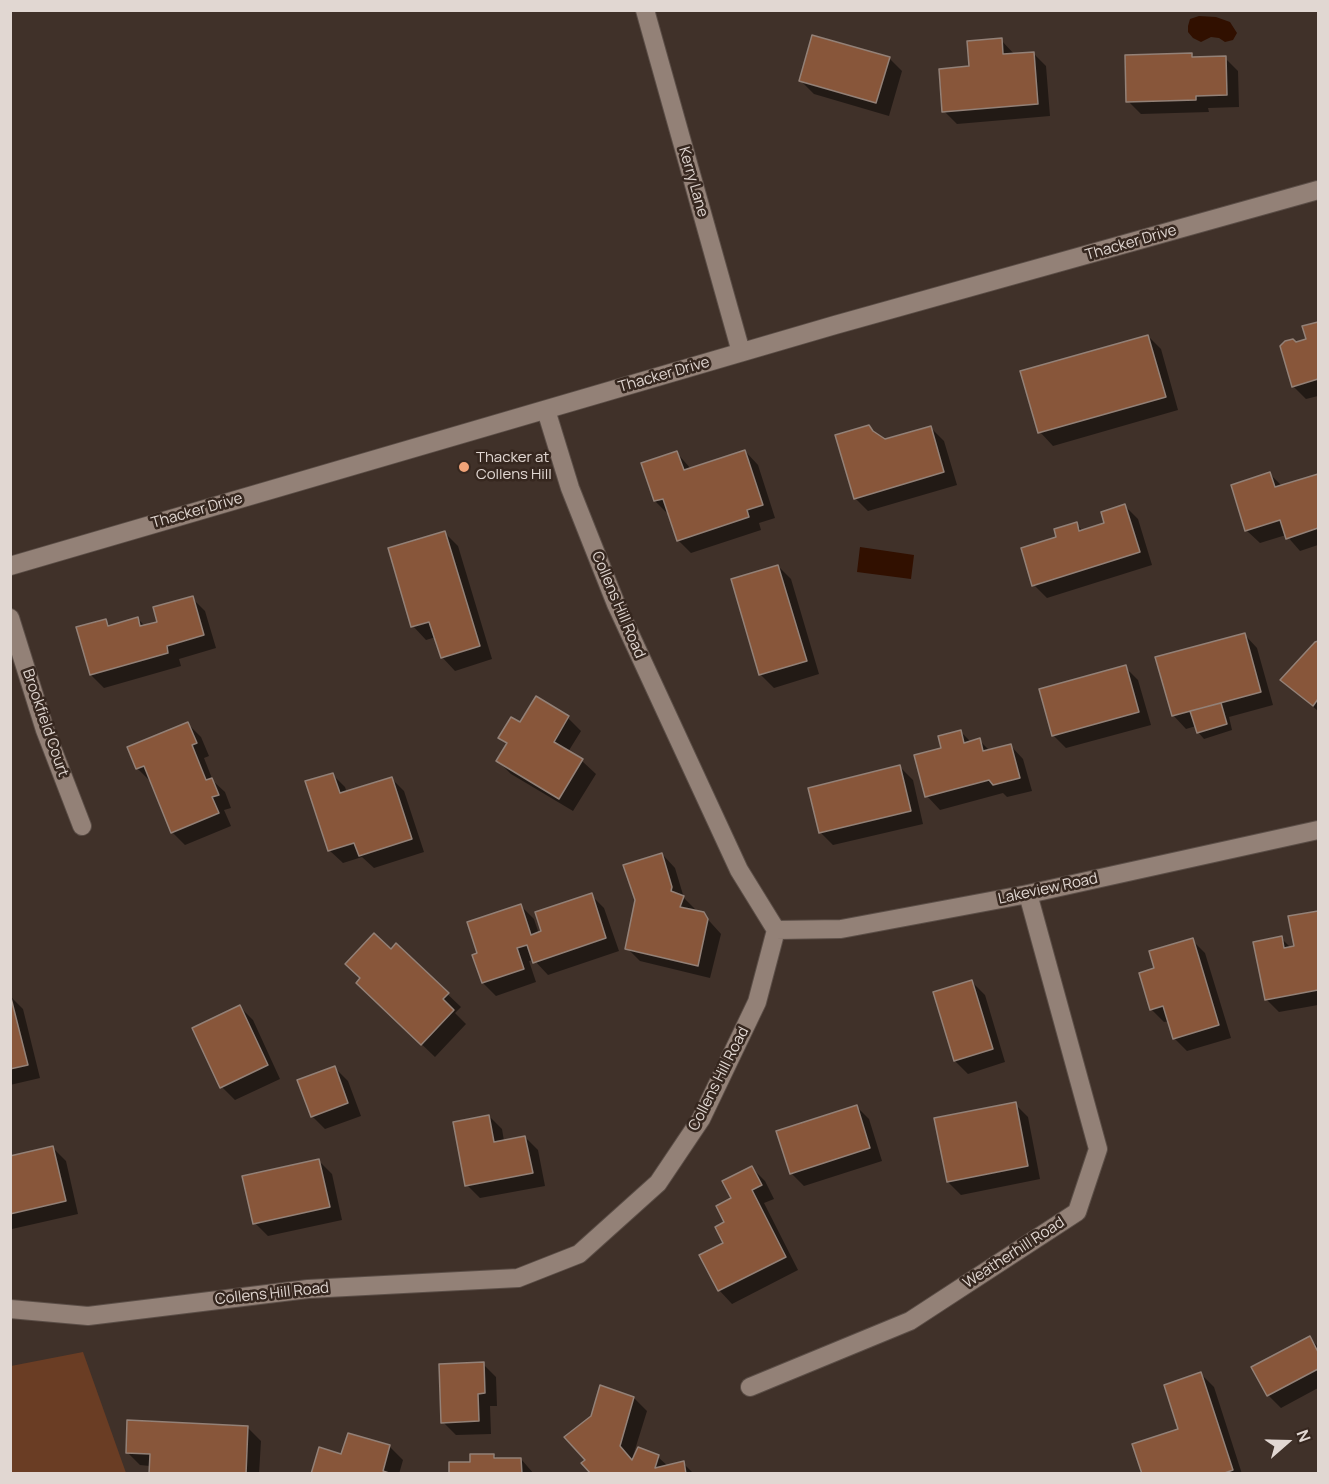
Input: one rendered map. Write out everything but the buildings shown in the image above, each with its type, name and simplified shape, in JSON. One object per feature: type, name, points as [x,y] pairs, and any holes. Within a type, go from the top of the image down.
[{"type":"street","name":"Kerry Lane","points":[[645,10],[741,352]]},
{"type":"street","name":"Thacker Drive","points":[[10,566],[741,352],[1318,190]]},
{"type":"street","name":"Collens Hill Road","points":[[10,1309],[88,1316],[308,1289],[518,1278],[579,1254],[658,1183],[700,1119],[757,1002],[776,930],[739,870],[616,604],[574,499],[546,410]]},
{"type":"street","name":"Brookfield Court","points":[[10,618],[45,730],[81,826]]},
{"type":"street","name":"Lakeview Road","points":[[776,930],[841,929],[1028,894],[1318,830]]},
{"type":"street","name":"Weatherhill Road","points":[[750,1387],[910,1321],[1077,1212],[1098,1149],[1028,894]]},
{"type":"shaded area","points":[[1199,16],[1216,17],[1230,22],[1237,33],[1233,40],[1225,42],[1211,37],[1201,42],[1188,32],[1190,19]]},
{"type":"shaded area","points":[[860,547],[914,555],[911,579],[857,572]]},
{"type":"shaded area","points":[[83,1352],[126,1473],[11,1473],[11,1366]]},
{"type":"place","name":"Thacker at Collens Hill","points":[[464,467]]}]
